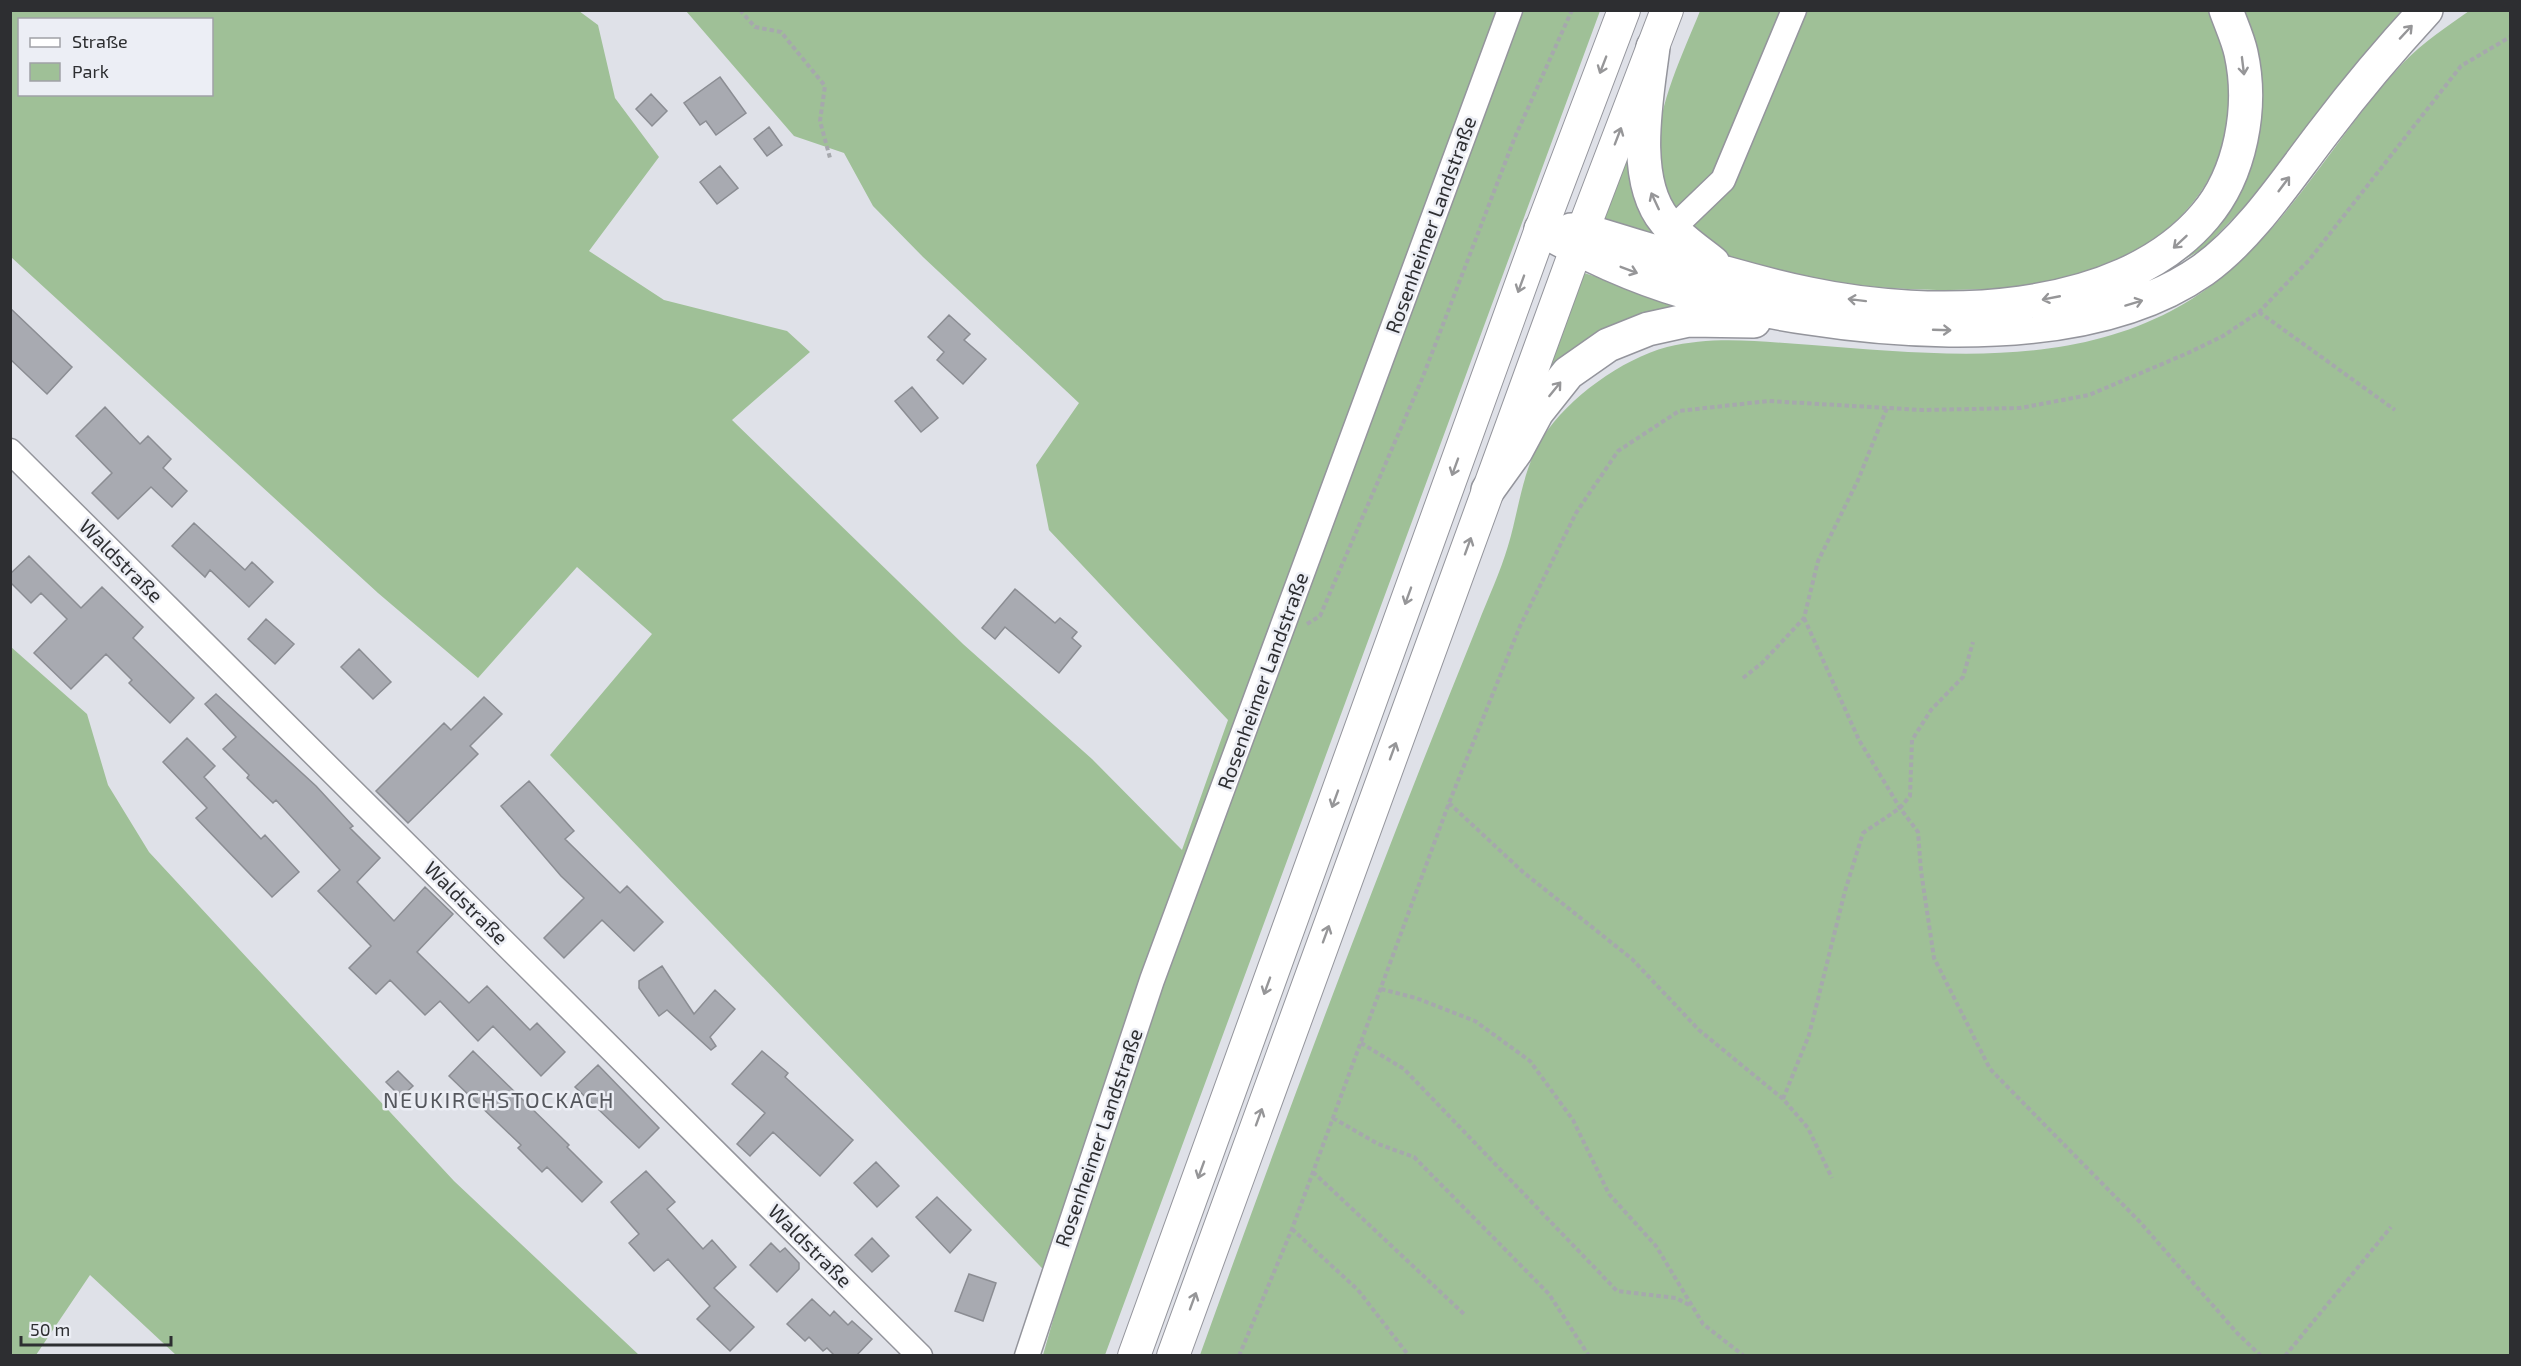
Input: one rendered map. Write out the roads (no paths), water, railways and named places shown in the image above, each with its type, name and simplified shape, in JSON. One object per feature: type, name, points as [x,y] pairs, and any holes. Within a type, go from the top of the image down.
[{"type":"highway","points":[[1541,228],[1579,240],[1811,294],[1895,305],[1967,307],[2029,302],[2084,291],[2136,269],[2171,250],[2193,230],[2216,203],[2232,168],[2242,135],[2245,87],[2241,52],[2226,10]]},
{"type":"highway","points":[[1488,490],[1516,451],[1537,412],[1569,373],[1608,345],[1648,329],[1689,320],[1808,318],[1945,330],[2038,327],[2098,314],[2160,295],[2204,269],[2235,241],[2277,192],[2386,54],[2427,10]]},
{"type":"highway","points":[[1653,47],[1643,129],[1649,188],[1663,219],[1724,272]]},
{"type":"highway","points":[[1579,240],[1682,291],[1808,318]]},
{"type":"main road","points":[[1134,1356],[1541,228],[1624,10]]},
{"type":"main road","points":[[1173,1356],[1579,240],[1667,10]]},
{"type":"street","name":"Rosenheimer Landstraße","points":[[1027,1356],[1152,980],[1510,10]]},
{"type":"street","points":[[1672,229],[1723,180],[1794,10]]},
{"type":"street","name":"Waldstraße","points":[[10,452],[920,1356]]},
{"type":"district","name":"NEUKIRCHSTOCKACH","points":[[499,1100]]}]
